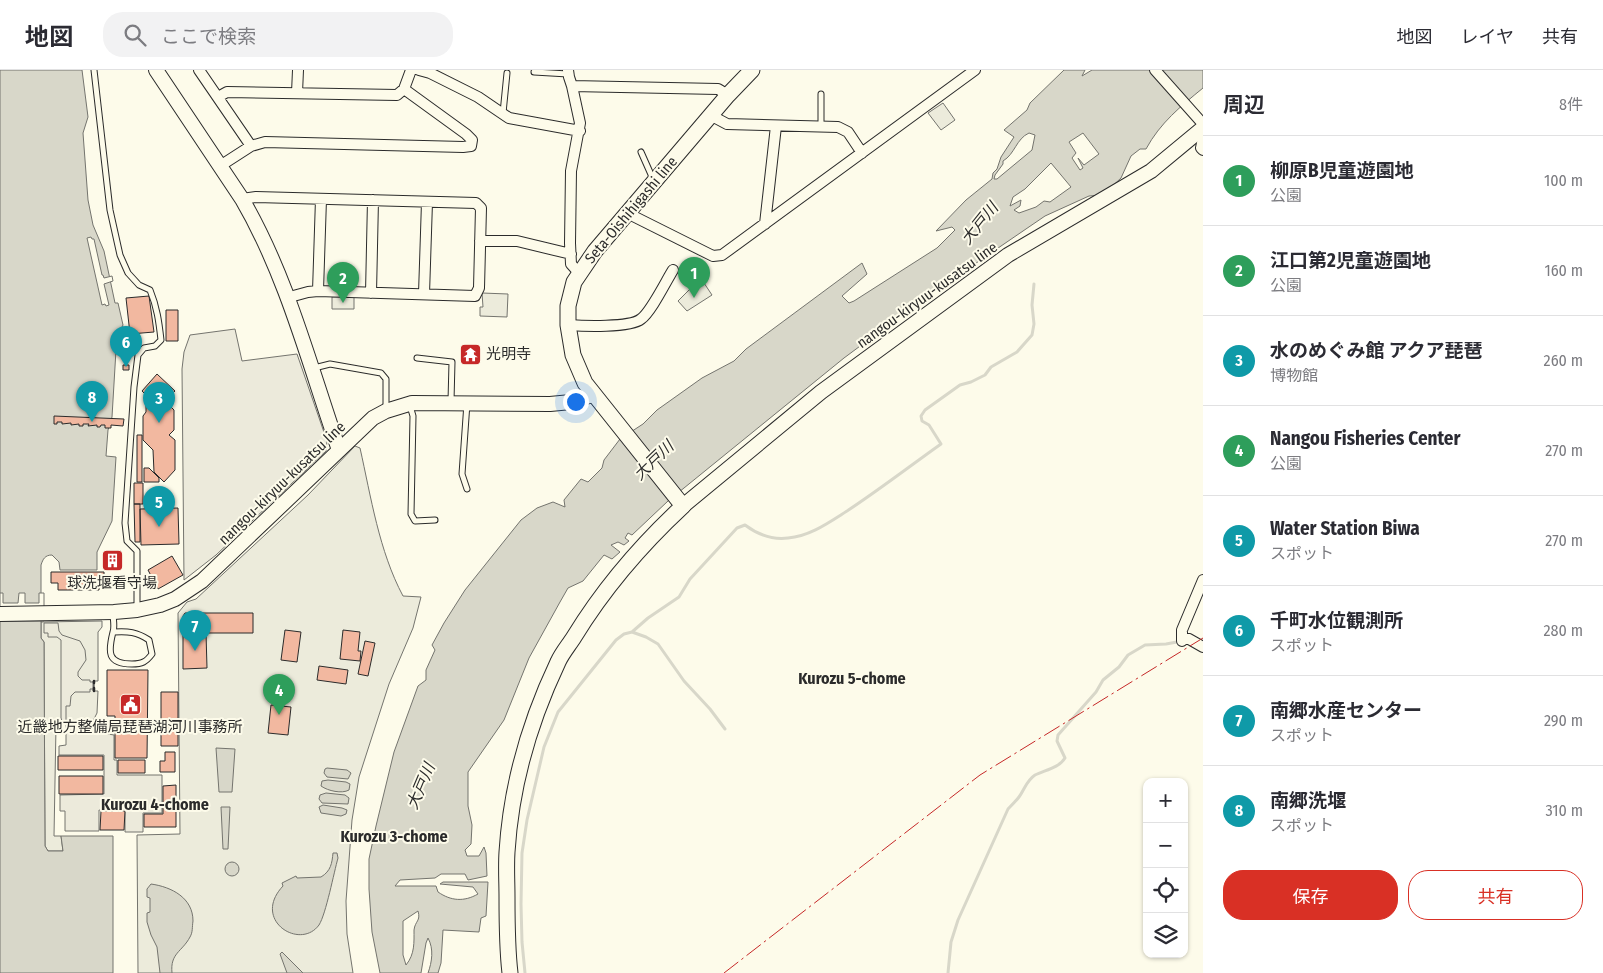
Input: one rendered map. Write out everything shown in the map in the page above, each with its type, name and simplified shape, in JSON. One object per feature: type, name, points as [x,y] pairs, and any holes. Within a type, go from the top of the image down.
[{"type":"main road","points":[[156,70],[242,199],[266,244],[340,450]]},
{"type":"main road","name":"Seta-Oishihigashi line","points":[[680,503],[596,399],[579,371],[573,355],[568,325],[568,306],[574,282],[579,273],[610,231],[752,70]]},
{"type":"main road","name":"nangou-kiryuu-kusatsu line","points":[[680,503],[821,392],[1008,255],[1151,171],[1203,125]]},
{"type":"main road","name":"nangou-kiryuu-kusatsu line","points":[[0,614],[137,610],[160,605],[174,599],[202,581],[373,418],[386,411],[409,403],[550,404],[596,399]]},
{"type":"main road","points":[[510,973],[507,948],[507,852],[514,798],[526,746],[538,708],[559,661],[590,610],[618,574],[662,526],[680,503]]},
{"type":"street","points":[[199,70],[251,146]]},
{"type":"street","points":[[297,93],[298,70]]},
{"type":"street","points":[[218,97],[227,92],[396,95],[404,89],[411,70]]},
{"type":"street","points":[[419,70],[430,73],[478,97],[510,118],[580,131]]},
{"type":"street","points":[[627,213],[713,256],[722,255],[975,70]]},
{"type":"street","points":[[1155,70],[1203,125]]},
{"type":"street","points":[[568,72],[580,123],[571,171],[571,264],[579,273]]},
{"type":"street","points":[[572,86],[718,89],[728,95]]},
{"type":"street","points":[[220,166],[251,146],[265,142],[471,146],[472,140],[466,134],[404,89]]},
{"type":"street","points":[[712,116],[727,124],[838,127],[848,132],[862,152]]},
{"type":"street","points":[[764,224],[776,126]]},
{"type":"street","points":[[1203,138],[1201,148],[1203,150]]},
{"type":"street","points":[[242,199],[256,197],[476,203],[481,208],[479,288],[475,296],[318,291],[286,298]]},
{"type":"street","points":[[318,291],[321,199]]},
{"type":"street","points":[[371,293],[373,200]]},
{"type":"street","points":[[424,294],[426,202]]},
{"type":"street","points":[[480,241],[517,241],[571,254]]},
{"type":"street","points":[[568,325],[626,324],[642,319],[673,270]]},
{"type":"street","points":[[1203,580],[1182,630],[1182,640],[1190,639],[1203,647]]},
{"type":"lane","points":[[94,70],[110,210],[120,255],[128,273],[139,285],[150,290],[157,306],[161,340],[156,346],[144,348],[138,355],[134,387],[125,523],[127,541],[137,551],[137,610]]},
{"type":"lane","points":[[503,113],[507,72]]},
{"type":"lane","points":[[534,72],[568,72]]},
{"type":"lane","points":[[821,127],[822,94]]},
{"type":"lane","points":[[642,152],[654,182]]},
{"type":"lane","points":[[417,358],[452,362],[451,402]]},
{"type":"lane","points":[[311,368],[330,364],[382,373],[386,379],[386,411]]},
{"type":"lane","points":[[409,403],[413,416],[411,514],[415,520],[435,520]]},
{"type":"lane","points":[[467,403],[462,474],[467,489]]},
{"type":"lane","points":[[113,612],[114,632],[110,638],[110,651],[114,659],[120,664],[140,664],[152,654],[149,640],[140,634],[129,631],[114,632]]},
{"type":"shaded area","points":[[943,103],[955,120],[941,130],[928,113]]},
{"type":"shaded area","points":[[699,280],[704,283],[712,295],[687,311],[678,301]]},
{"type":"shaded area","points":[[482,293],[508,294],[507,317],[480,316],[480,307],[483,307]]},
{"type":"shaded area","points":[[354,296],[354,309],[332,309],[332,297]]},
{"type":"shaded area","points":[[235,329],[242,361],[297,354],[327,441],[326,451],[216,555],[184,580],[182,369],[184,352],[190,335]]},
{"type":"shaded area","points":[[355,446],[360,448],[377,524],[395,579],[403,596],[421,597],[413,628],[389,684],[359,777],[352,820],[346,901],[347,934],[353,973],[138,973],[137,835],[180,834],[178,613],[187,602],[196,599],[308,495]]},
{"type":"shaded area","points":[[102,621],[102,627],[98,632],[98,681],[93,681],[93,691],[98,691],[97,713],[93,721],[61,721],[60,726],[56,726],[54,836],[61,836],[63,851],[48,851],[45,846],[44,642],[41,638],[41,622]]},
{"type":"shaded area","points":[[44,623],[58,623],[59,631],[62,635],[80,641],[85,650],[86,660],[78,672],[78,676],[82,680],[93,682],[93,689],[90,689],[90,692],[75,692],[71,696],[70,706],[66,706],[66,721],[62,721],[61,718],[61,640],[57,637],[48,637],[48,633],[44,633]]},
{"type":"shaded area","points":[[66,721],[108,722],[108,734],[114,735],[114,760],[117,760],[117,775],[162,775],[162,813],[143,813],[143,832],[125,832],[125,810],[99,810],[99,831],[65,831],[65,811],[60,811],[60,795],[104,794],[104,755],[59,755],[59,746],[66,745]]},
{"type":"water","points":[[0,70],[82,70],[88,117],[83,133],[88,200],[93,225],[104,251],[115,303],[118,303],[123,325],[121,339],[116,350],[112,417],[108,430],[106,456],[116,457],[112,521],[97,552],[97,570],[60,570],[59,562],[52,555],[45,558],[41,565],[41,638],[44,642],[45,846],[48,851],[63,851],[61,836],[113,836],[113,973],[0,973]]},
{"type":"water","name":"大戸川","points":[[1064,70],[1085,70],[1082,76],[1092,70],[1203,70],[1203,88],[1164,123],[1146,149],[1140,149],[1131,156],[1121,178],[1103,195],[1089,196],[1045,216],[922,300],[844,358],[668,501],[632,535],[628,533],[625,538],[629,541],[624,545],[618,542],[611,545],[620,552],[612,559],[604,555],[583,581],[568,588],[529,658],[504,720],[468,772],[468,806],[472,825],[471,844],[465,850],[467,856],[479,856],[484,847],[487,876],[468,880],[465,874],[441,874],[435,878],[400,880],[395,886],[436,886],[438,892],[443,895],[453,899],[463,899],[478,894],[473,887],[440,884],[443,882],[488,882],[486,916],[481,918],[479,932],[443,930],[441,963],[438,973],[428,973],[432,956],[428,938],[421,973],[380,973],[372,932],[369,889],[369,859],[376,826],[394,752],[418,686],[426,680],[426,670],[435,650],[432,645],[465,590],[521,520],[537,508],[553,502],[565,507],[564,500],[581,479],[588,482],[602,468],[604,460],[620,439],[643,424],[657,410],[702,378],[734,361],[746,349],[862,263],[867,274],[842,296],[849,303],[937,248],[955,230],[952,227],[936,231],[966,200],[992,179],[1001,157],[1014,137],[1004,130],[1027,110],[1030,103]],"holes":[[[1029,133],[1035,135],[1032,150],[997,179],[994,179],[1003,161]],[[1083,133],[1099,154],[1084,165],[1078,158],[1083,168],[1080,170],[1072,158],[1076,153],[1069,142]],[[1051,163],[1071,187],[1050,202],[1044,201],[1036,207],[1019,213],[1014,210],[1020,206],[1021,200],[1010,206],[1013,197],[1025,189]],[[418,911],[419,917],[414,930],[414,943],[406,965],[403,955],[403,921]]]},
{"type":"water","points":[[216,748],[235,749],[232,792],[219,792]]},
{"type":"water","points":[[327,768],[347,770],[351,773],[348,779],[327,777],[324,773]]},
{"type":"water","points":[[322,781],[346,782],[350,784],[349,790],[343,792],[335,791],[321,786]]},
{"type":"water","points":[[326,793],[345,795],[349,798],[348,804],[322,803],[319,799],[320,795]]},
{"type":"water","points":[[323,805],[342,808],[347,810],[346,814],[341,816],[321,813],[319,807]]},
{"type":"water","points":[[221,807],[230,807],[228,849],[223,849]]},
{"type":"water","points":[[333,853],[337,853],[338,858],[327,903],[319,925],[311,932],[301,935],[291,933],[282,928],[275,920],[272,910],[275,899],[283,886],[282,883],[296,876],[297,878],[321,877],[329,869]]},
{"type":"water","points":[[229,862],[235,862],[239,869],[235,876],[229,876],[225,872],[225,866]]},
{"type":"water","points":[[151,884],[174,891],[180,895],[192,913],[192,933],[173,961],[172,973],[160,973],[157,947],[147,922],[147,913],[150,912],[150,898],[147,897],[147,889]]},
{"type":"water","points":[[282,952],[303,973],[287,973],[280,954]]},
{"type":"pier","points":[[91,237],[94,239],[102,275],[104,278],[112,276],[113,281],[104,284],[109,305],[106,306],[105,304],[102,305],[87,238]]},
{"type":"pier","points":[[0,593],[3,593],[3,603],[18,603],[19,593],[25,593],[25,603],[39,603],[39,593],[44,593],[44,621],[0,621]]},
{"type":"building","points":[[149,296],[154,332],[130,334],[126,298]]},
{"type":"building","points":[[166,310],[178,310],[178,341],[166,341]]},
{"type":"building","points":[[123,365],[129,365],[129,370],[123,370]]},
{"type":"building","points":[[157,374],[175,391],[165,401],[174,410],[174,430],[169,435],[175,440],[175,470],[164,482],[154,472],[153,450],[143,440],[143,416],[146,412],[146,395],[142,391]]},
{"type":"building","points":[[54,416],[124,419],[123,426],[111,425],[111,428],[105,428],[105,425],[97,427],[97,425],[88,426],[89,424],[83,424],[83,426],[79,426],[79,424],[71,425],[71,423],[62,424],[62,422],[54,424]]},
{"type":"building","points":[[137,435],[142,435],[142,482],[137,482]]},
{"type":"building","points":[[144,468],[149,468],[159,478],[159,482],[144,482]]},
{"type":"building","points":[[134,483],[143,483],[143,504],[134,504]]},
{"type":"building","points":[[134,504],[140,504],[140,542],[135,542]]},
{"type":"building","points":[[178,508],[179,544],[141,545],[140,509]]},
{"type":"building","name":"球洗堰看守場","points":[[106,551],[121,551],[121,565],[106,565],[104,558],[106,558]]},
{"type":"building","points":[[172,556],[183,575],[158,589],[148,570]]},
{"type":"building","points":[[51,572],[104,572],[104,582],[99,582],[99,590],[58,590],[58,583],[51,583]]},
{"type":"building","points":[[185,613],[253,613],[253,633],[206,633],[207,668],[183,669],[183,616]]},
{"type":"building","points":[[285,630],[301,632],[297,662],[281,660]]},
{"type":"building","points":[[343,630],[360,632],[358,651],[361,651],[360,661],[340,659]]},
{"type":"building","points":[[365,641],[375,643],[368,676],[358,674]]},
{"type":"building","points":[[319,666],[348,670],[346,684],[317,680]]},
{"type":"building","points":[[107,670],[148,670],[147,758],[115,758],[115,716],[107,716]]},
{"type":"building","points":[[161,692],[178,692],[178,746],[161,746]]},
{"type":"building","points":[[271,705],[291,707],[288,735],[268,733]]},
{"type":"building","points":[[165,752],[175,752],[175,772],[160,772],[160,761],[165,761]]},
{"type":"building","points":[[58,756],[103,756],[103,770],[58,770]]},
{"type":"building","points":[[118,760],[145,760],[145,773],[118,773]]},
{"type":"building","points":[[59,776],[103,776],[103,794],[59,794]]},
{"type":"building","points":[[176,785],[176,827],[144,827],[144,814],[163,814],[163,786]]},
{"type":"building","points":[[101,811],[125,811],[124,830],[100,830]]},
{"type":"waterway","points":[[525,973],[521,904],[522,853],[527,820],[544,747],[558,712],[616,640],[624,634],[632,632],[648,618],[679,597],[690,579],[737,528],[745,525],[765,536],[776,538],[804,535],[826,524],[859,503],[941,444],[929,425],[922,421],[921,416],[925,410],[960,385],[985,375],[991,367],[1017,352],[1032,335],[1034,324],[1032,305],[1034,284]]},
{"type":"waterway","points":[[632,632],[658,644],[684,681],[710,709],[725,729]]},
{"type":"waterway","points":[[948,973],[951,942],[958,920],[1008,809],[1019,797],[1032,777],[1056,766],[1065,758],[1057,741],[1058,735],[1096,692],[1103,680],[1119,667],[1128,655],[1145,645],[1166,644],[1177,642],[1180,639]]},
{"type":"fence","points":[[94,683],[94,688]]},
{"type":"power","points":[[724,973],[980,775],[1203,638]]},
{"type":"place","name":"柳原B児童遊園地","points":[[694,298]]},
{"type":"place","name":"江口第2児童遊園地","points":[[343,303]]},
{"type":"place","name":"光明寺","points":[[470,354]]},
{"type":"place","name":"千町水位観測所","points":[[126,367]]},
{"type":"place","name":"南郷洗堰","points":[[92,422]]},
{"type":"place","name":"水のめぐみ館 アクア琵琶","points":[[159,423]]},
{"type":"place","name":"Water Station Biwa","points":[[159,527]]},
{"type":"place","name":"球洗堰看守場","points":[[112,560]]},
{"type":"place","name":"南郷水産センター","points":[[195,651]]},
{"type":"place","name":"近畿地方整備局琵琶湖河川事務所","points":[[130,704]]},
{"type":"place","name":"Nangou Fisheries Center","points":[[279,715]]},
{"type":"district","name":"Kurozu 5-chome","points":[[852,678]]},
{"type":"district","name":"Kurozu 4-chome","points":[[155,804]]},
{"type":"district","name":"Kurozu 3-chome","points":[[394,836]]}]
